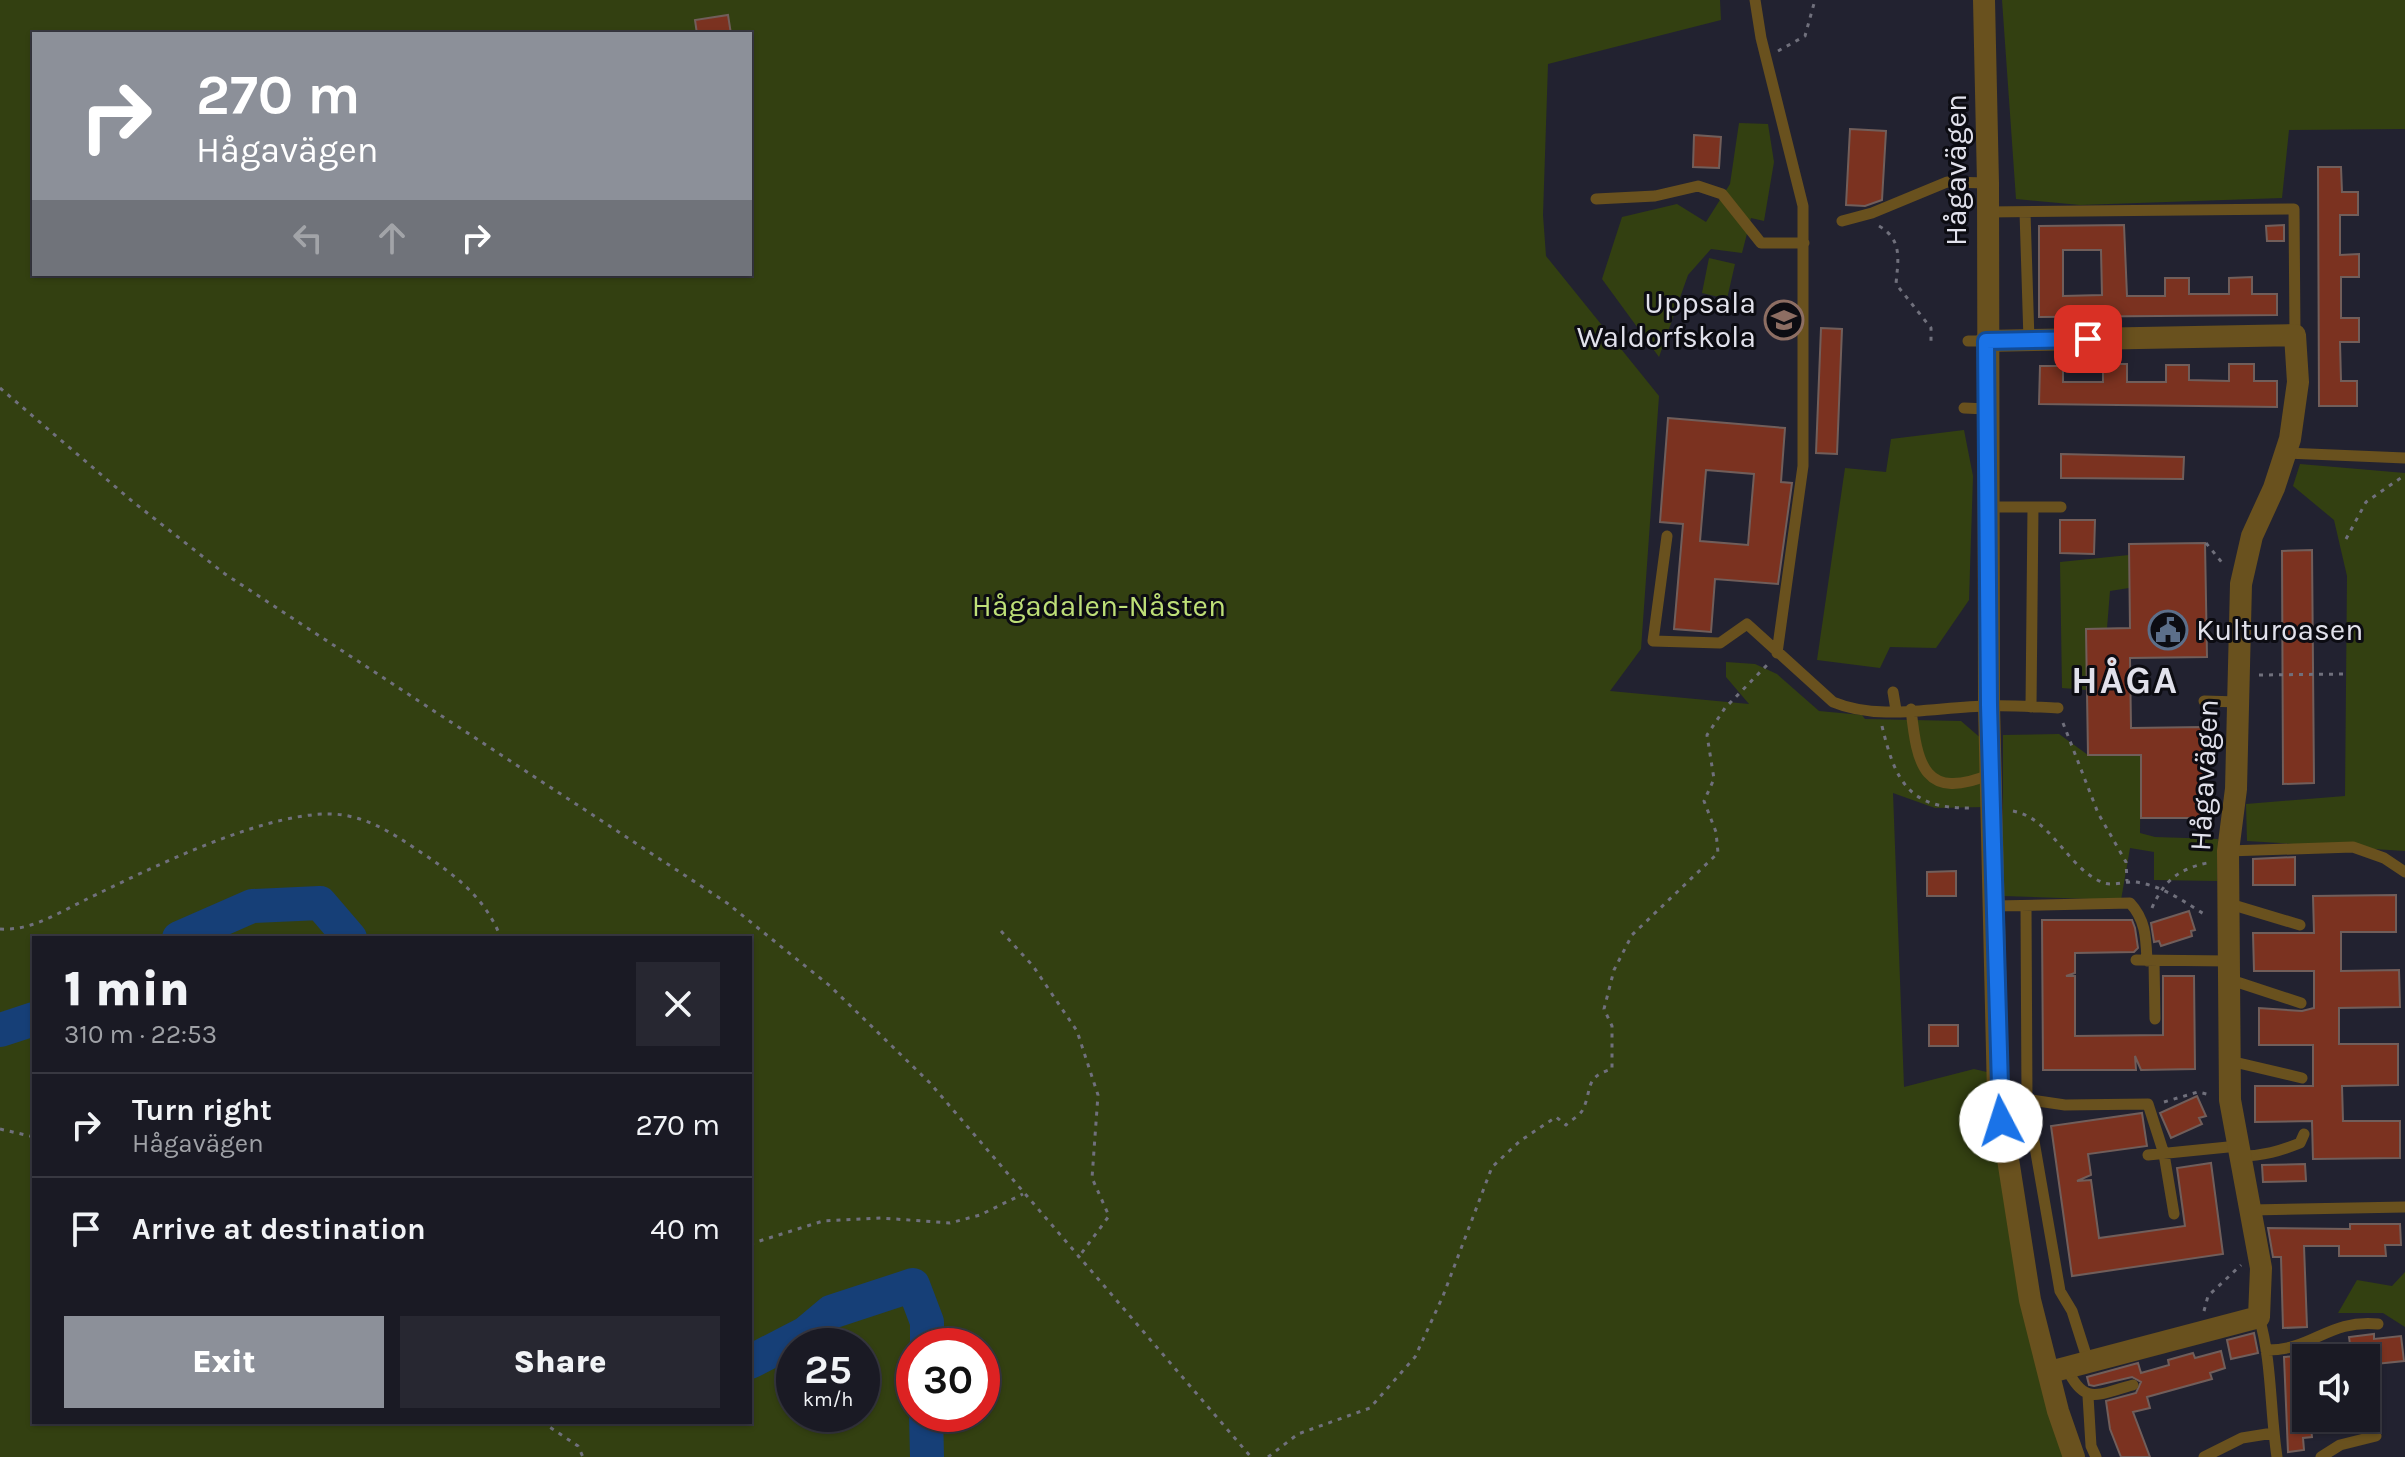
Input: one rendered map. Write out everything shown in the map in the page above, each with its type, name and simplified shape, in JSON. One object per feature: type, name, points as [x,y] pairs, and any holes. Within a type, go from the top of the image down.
[{"type":"street","name":"Hågavägen","points":[[1984,0],[1988,183],[1977,341],[1976,408],[1987,507],[1998,1095],[2030,1300],[2058,1370],[2058,1411],[2074,1457]]},
{"type":"street","name":"Hågavägen","points":[[2259,1317],[2261,1268],[2230,1100],[2228,856],[2236,789],[2241,584],[2252,536],[2274,488],[2284,453],[2298,382],[2295,335]]},
{"type":"street","points":[[1977,341],[2295,335]]},
{"type":"street","points":[[2058,1370],[2259,1317]]},
{"type":"lane","points":[[1755,0],[1803,206],[1803,466],[1777,653]]},
{"type":"lane","points":[[1842,221],[1947,182],[1988,183]]},
{"type":"lane","points":[[1596,199],[1655,196],[1698,186],[1722,194],[1761,243],[1804,243]]},
{"type":"lane","points":[[1987,212],[2294,209],[2295,335]]},
{"type":"lane","points":[[2025,212],[2029,340]]},
{"type":"lane","points":[[2284,453],[2405,458]]},
{"type":"lane","points":[[1987,507],[2061,507]]},
{"type":"lane","points":[[2031,707],[2033,507]]},
{"type":"lane","points":[[1667,536],[1653,641],[1720,643],[1747,624],[1833,702],[1878,711],[1989,705],[2058,708]]},
{"type":"lane","points":[[1893,692],[1896,710]]},
{"type":"lane","points":[[2204,701],[2239,702]]},
{"type":"lane","points":[[1911,709],[1915,745],[1926,773],[1943,782],[1971,780],[1992,773]]},
{"type":"lane","points":[[2228,856],[2353,847],[2384,858],[2405,872]]},
{"type":"lane","points":[[1995,906],[2130,903],[2146,932],[2146,961],[2155,1019]]},
{"type":"lane","points":[[2230,904],[2300,925]]},
{"type":"lane","points":[[2026,906],[2027,1101],[2060,1291],[2072,1311],[2088,1361]]},
{"type":"lane","points":[[2146,961],[2231,971],[2301,1003]]},
{"type":"lane","points":[[2230,1061],[2302,1078]]},
{"type":"lane","points":[[1998,1095],[2065,1105],[2136,1101],[2148,1104],[2164,1154],[2174,1214]]},
{"type":"lane","points":[[2148,1155],[2240,1151],[2266,1155],[2300,1143],[2304,1134]]},
{"type":"lane","points":[[2251,1210],[2405,1207]]},
{"type":"lane","points":[[2259,1317],[2266,1350],[2277,1457]]},
{"type":"lane","points":[[2266,1350],[2288,1351],[2336,1326],[2378,1324]]},
{"type":"lane","points":[[2058,1370],[2088,1396],[2133,1385]]},
{"type":"lane","points":[[2088,1396],[2091,1446],[2096,1457]]},
{"type":"lane","points":[[2204,1457],[2242,1438],[2273,1433]]},
{"type":"lane","points":[[2321,1457],[2340,1445],[2376,1436]]},
{"type":"path","points":[[1766,56],[1805,36],[1815,0]]},
{"type":"path","points":[[1862,216],[1889,232],[1899,249],[1896,284],[1931,328],[1931,342]]},
{"type":"path","points":[[0,388],[132,501],[225,574],[727,903],[830,986],[930,1083],[1251,1457]]},
{"type":"path","points":[[2346,539],[2366,502],[2405,475]]},
{"type":"path","points":[[1268,1457],[1298,1434],[1370,1408],[1415,1357],[1443,1296],[1492,1167],[1520,1141],[1556,1117],[1566,1125],[1581,1112],[1587,1089],[1599,1073],[1612,1069],[1612,1026],[1604,1009],[1614,970],[1632,935],[1718,853],[1716,832],[1704,801],[1714,779],[1707,735],[1725,708],[1777,653]]},
{"type":"path","points":[[2239,675],[2344,674]]},
{"type":"path","points":[[2058,708],[2093,800],[2126,862],[2127,882]]},
{"type":"path","points":[[1994,807],[2021,813],[2051,834],[2075,862],[2105,883],[2127,882],[2159,889],[2231,930]]},
{"type":"path","points":[[0,929],[39,923],[215,842],[292,819],[339,814],[385,829],[453,874],[487,910],[500,936]]},
{"type":"path","points":[[2141,919],[2152,909],[2159,889],[2167,880],[2189,867],[2228,856]]},
{"type":"path","points":[[1001,931],[1033,966],[1077,1031],[1098,1095],[1092,1178],[1109,1216],[1078,1258]]},
{"type":"path","points":[[2150,1109],[2198,1092],[2230,1100]]},
{"type":"path","points":[[0,1129],[32,1137]]},
{"type":"path","points":[[752,1243],[823,1221],[881,1218],[950,1223],[980,1215],[1023,1194]]},
{"type":"path","points":[[2206,1330],[2205,1304],[2208,1296],[2241,1266],[2257,1244]]},
{"type":"path","points":[[545,1424],[578,1446],[583,1457]]},
{"type":"green space","name":"Hågadalen-Nåsten","points":[[0,0],[1720,0],[1721,20],[1548,64],[1543,215],[1546,256],[1659,396],[1641,649],[1610,691],[1749,704],[1726,677],[1726,662],[1755,664],[1777,674],[1819,711],[1862,715],[1865,719],[1961,721],[1983,740],[1986,807],[1935,808],[1893,793],[1904,1087],[1974,1069],[2004,1076],[2054,1391],[2079,1457],[0,1457]]},
{"type":"green space","points":[[2002,0],[2405,0],[2405,129],[2289,130],[2282,198],[2080,205],[2016,199]]},
{"type":"green space","points":[[1739,123],[1768,124],[1774,162],[1764,221],[1751,218],[1742,253],[1711,249],[1688,275],[1659,357],[1602,279],[1622,217],[1677,204],[1706,222],[1730,184]]},
{"type":"green space","points":[[1709,258],[1735,264],[1727,299],[1702,293]]},
{"type":"green space","points":[[1964,430],[1973,476],[1969,600],[1936,648],[1890,647],[1880,668],[1817,660],[1845,468],[1886,472],[1891,439]]},
{"type":"green space","points":[[2300,464],[2405,473],[2405,851],[2247,841],[2246,804],[2345,796],[2347,576],[2334,520],[2293,486]]},
{"type":"green space","points":[[2129,555],[2129,588],[2110,591],[2107,628],[2086,629],[2087,690],[2062,688],[2060,562]]},
{"type":"green space","points":[[2059,734],[2088,755],[2141,755],[2140,833],[2155,837],[2218,839],[2217,881],[2154,880],[2154,852],[2130,848],[2121,900],[2003,896],[2003,735]]},
{"type":"green space","points":[[2405,1272],[2405,1327],[2383,1313],[2338,1313],[2357,1280],[2392,1286]]},
{"type":"building","points":[[728,15],[731,32],[697,32],[695,20]]},
{"type":"building","points":[[1850,129],[1886,131],[1882,200],[1865,206],[1846,205]]},
{"type":"building","points":[[1694,135],[1721,137],[1719,168],[1693,167]]},
{"type":"building","points":[[2318,167],[2341,167],[2342,192],[2358,192],[2358,215],[2340,215],[2340,255],[2359,254],[2359,277],[2341,277],[2341,318],[2359,318],[2359,342],[2340,342],[2341,381],[2357,381],[2357,406],[2319,406]]},
{"type":"building","points":[[2124,225],[2127,296],[2165,296],[2165,278],[2189,278],[2189,294],[2229,294],[2229,278],[2252,277],[2252,294],[2277,294],[2277,315],[2039,317],[2039,226]],"holes":[[[2063,250],[2101,250],[2102,295],[2063,296]]]},
{"type":"building","points":[[2284,225],[2284,241],[2267,241],[2266,226]]},
{"type":"building","points":[[1821,328],[1842,329],[1837,454],[1816,453]]},
{"type":"building","points":[[2103,364],[2127,364],[2127,382],[2166,382],[2166,365],[2189,365],[2189,380],[2229,381],[2229,364],[2254,364],[2254,381],[2277,381],[2277,407],[2039,404],[2040,366],[2063,366],[2063,382],[2103,382]]},
{"type":"building","points":[[1668,418],[1785,428],[1781,482],[1792,483],[1778,584],[1715,579],[1711,632],[1674,629],[1683,524],[1660,522]],"holes":[[[1706,470],[1754,474],[1748,545],[1700,541]]]},
{"type":"building","points":[[2061,454],[2184,457],[2183,479],[2061,478]]},
{"type":"building","points":[[2060,520],[2095,520],[2094,554],[2060,553]]},
{"type":"building","points":[[2205,543],[2207,657],[2130,658],[2131,728],[2204,727],[2205,818],[2141,818],[2141,755],[2088,755],[2086,629],[2130,628],[2129,544]]},
{"type":"building","points":[[2312,550],[2314,783],[2283,784],[2282,551]]},
{"type":"building","points":[[2295,857],[2295,885],[2253,885],[2253,859]]},
{"type":"building","points":[[1956,871],[1956,896],[1927,896],[1927,872]]},
{"type":"building","points":[[2396,895],[2396,932],[2341,932],[2341,971],[2399,970],[2400,1007],[2339,1008],[2339,1044],[2398,1044],[2398,1085],[2342,1086],[2343,1121],[2400,1121],[2400,1158],[2313,1159],[2312,1121],[2255,1122],[2255,1086],[2313,1086],[2313,1045],[2259,1045],[2259,1008],[2302,1011],[2314,1008],[2314,971],[2254,971],[2253,933],[2314,933],[2313,896]]},
{"type":"building","points":[[2189,911],[2195,930],[2191,931],[2192,936],[2161,946],[2159,941],[2154,942],[2151,923]]},
{"type":"building","points":[[2042,920],[2132,920],[2135,928],[2138,948],[2134,952],[2075,953],[2075,973],[2066,976],[2075,976],[2075,1036],[2163,1035],[2163,976],[2194,976],[2195,1069],[2141,1070],[2135,1056],[2136,1070],[2043,1070]]},
{"type":"building","points":[[1929,1025],[1958,1025],[1958,1046],[1929,1046]]},
{"type":"building","points":[[2197,1096],[2206,1116],[2199,1118],[2202,1124],[2171,1138],[2160,1113]]},
{"type":"building","points":[[2142,1113],[2147,1146],[2088,1154],[2091,1175],[2077,1181],[2091,1180],[2099,1238],[2185,1226],[2177,1168],[2211,1163],[2223,1254],[2072,1276],[2051,1126]]},
{"type":"building","points":[[2305,1164],[2306,1181],[2263,1182],[2262,1165]]},
{"type":"building","points":[[2350,1224],[2400,1224],[2401,1245],[2385,1245],[2386,1256],[2339,1256],[2339,1246],[2304,1246],[2307,1327],[2283,1328],[2281,1257],[2273,1257],[2268,1228],[2350,1229]]},
{"type":"building","points":[[2254,1333],[2258,1353],[2231,1359],[2227,1340]]},
{"type":"building","points":[[2374,1334],[2374,1339],[2401,1336],[2404,1361],[2380,1364],[2380,1344],[2350,1344],[2349,1337]]},
{"type":"building","points":[[2221,1351],[2225,1368],[2210,1373],[2212,1379],[2147,1397],[2150,1408],[2133,1412],[2150,1457],[2121,1457],[2110,1429],[2106,1401],[2136,1393],[2141,1382],[2132,1377],[2094,1386],[2089,1385],[2087,1377],[2138,1363],[2141,1373],[2169,1365],[2168,1360],[2193,1353],[2195,1358]]},
{"type":"building","points":[[2292,1356],[2292,1432],[2311,1432],[2312,1437],[2303,1438],[2304,1450],[2288,1452],[2284,1357]]},
{"type":"waterway","points":[[184,936],[252,906],[320,903],[348,936]]},
{"type":"waterway","points":[[0,1030],[32,1020]]},
{"type":"waterway","points":[[752,1361],[806,1333],[831,1312],[913,1285],[927,1328]]},
{"type":"waterway","points":[[926,1432],[927,1457]]},
{"type":"place","name":"Uppsala Waldorfskola","points":[[1784,320]]},
{"type":"place","name":"Kulturoasen","points":[[2168,630]]},
{"type":"district","name":"HÅGA","points":[[2125,680]]},
{"type":"route","points":[[2001,1121],[1989,705],[1986,341],[2088,339]]}]
